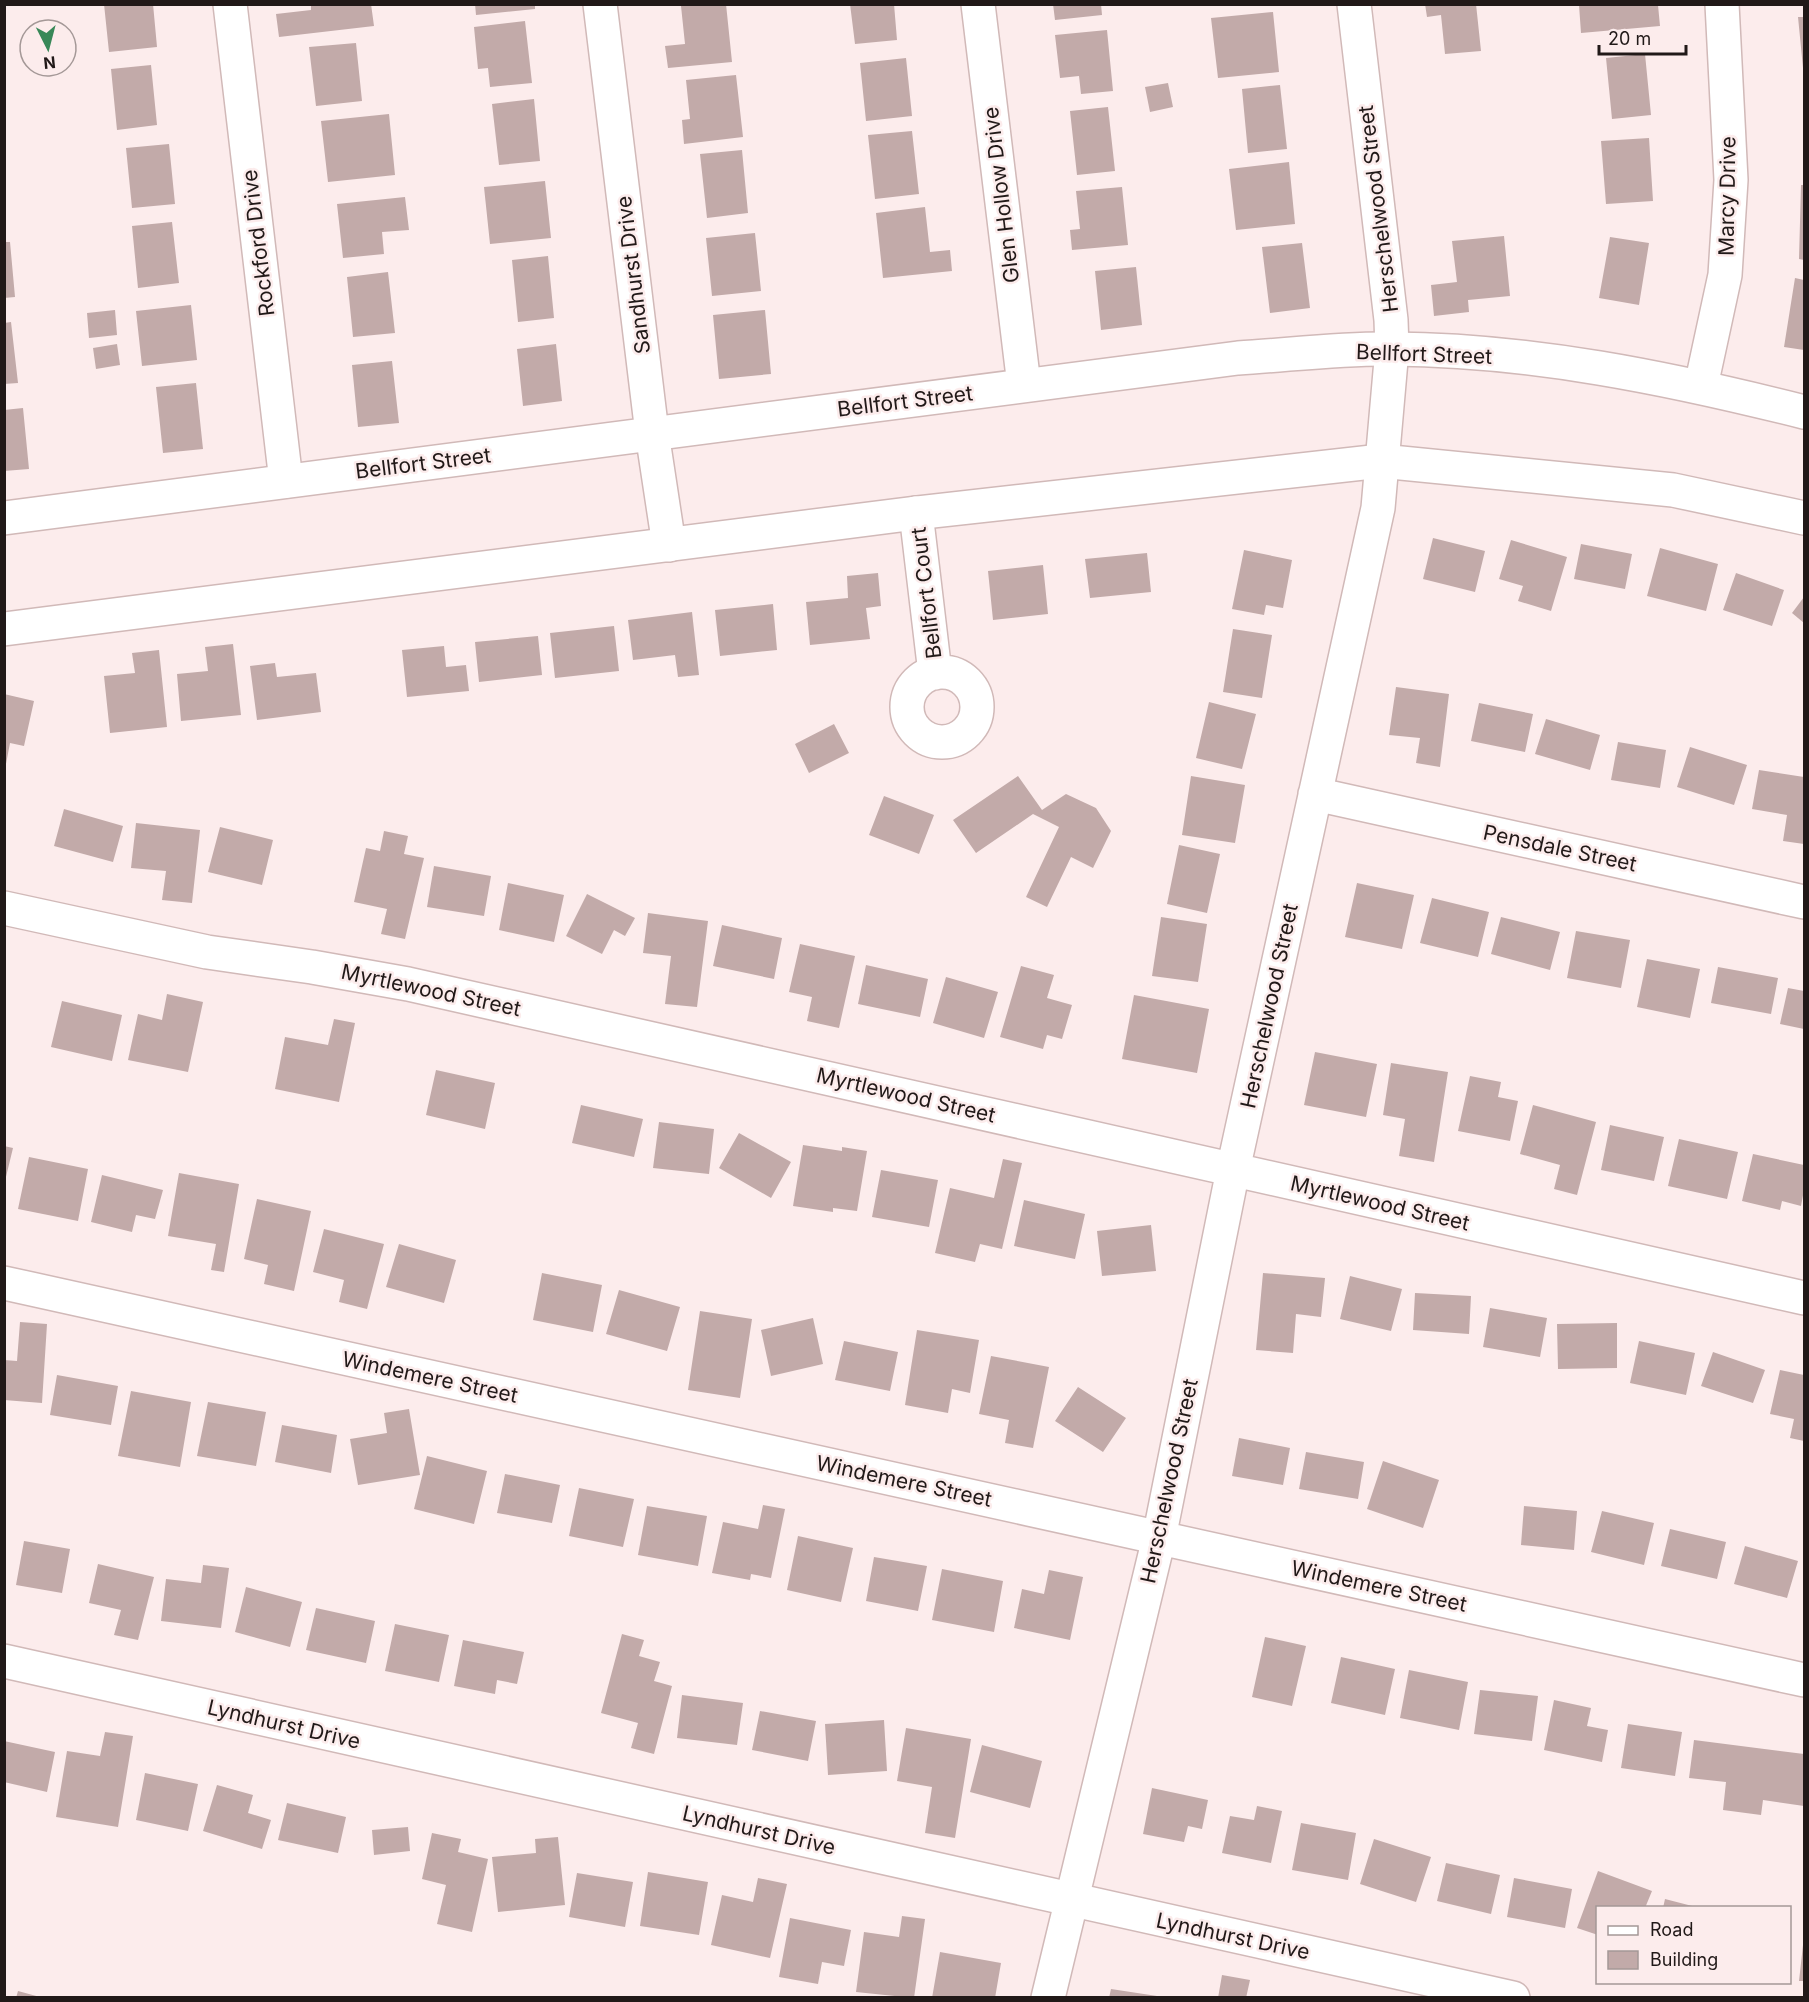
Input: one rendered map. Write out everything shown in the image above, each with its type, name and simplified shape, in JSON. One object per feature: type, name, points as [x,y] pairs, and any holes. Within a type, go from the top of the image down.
[{"type":"street","name":"Rockford Drive","points":[[230,4],[286,481]]},
{"type":"street","name":"Sandhurst Drive","points":[[600,4],[652,433],[669,545]]},
{"type":"street","name":"Glen Hollow Drive","points":[[978,4],[1024,385]]},
{"type":"street","name":"Herschelwood Street","points":[[1048,1998],[1159,1538],[1233,1170],[1378,508],[1392,349],[1391,320],[1354,4]]},
{"type":"street","name":"Marcy Drive","points":[[1701,386],[1725,275],[1730,192],[1728,76],[1722,4]]},
{"type":"street","name":"Bellfort Street","points":[[4,519],[1238,358],[1392,349],[1561,360],[1701,386],[1804,412]]},
{"type":"street","points":[[4,629],[916,513],[1381,461],[1673,490],[1804,518]]},
{"type":"street","name":"Bellfort Court","points":[[916,513],[935,673]]},
{"type":"street","name":"Pensdale Street","points":[[1315,794],[1804,902]]},
{"type":"street","name":"Myrtlewood Street","points":[[4,908],[207,952],[312,967],[419,986],[1804,1298]]},
{"type":"street","name":"Windemere Street","points":[[4,1283],[1804,1680]]},
{"type":"street","name":"Lyndhurst Drive","points":[[4,1661],[1513,1998]]},
{"type":"building","points":[[104,4],[153,4],[157,47],[109,52]]},
{"type":"building","points":[[311,4],[371,4],[374,26],[279,37],[276,14],[311,10]]},
{"type":"building","points":[[475,4],[535,4],[535,9],[476,15]]},
{"type":"building","points":[[726,4],[732,62],[668,68],[665,46],[685,44],[681,6]]},
{"type":"building","points":[[850,4],[894,4],[897,40],[855,44]]},
{"type":"building","points":[[1053,4],[1101,4],[1102,15],[1055,20]]},
{"type":"building","points":[[1425,4],[1476,4],[1481,51],[1445,54],[1441,15],[1427,17]]},
{"type":"building","points":[[1579,5],[1658,5],[1660,26],[1581,33]]},
{"type":"building","points":[[1273,12],[1279,72],[1218,78],[1211,18]]},
{"type":"building","points":[[1798,17],[1804,17],[1804,68],[1803,68]]},
{"type":"building","points":[[525,21],[532,83],[490,87],[488,68],[478,69],[474,27]]},
{"type":"building","points":[[1107,30],[1113,91],[1081,94],[1079,76],[1060,78],[1055,35]]},
{"type":"building","points":[[356,43],[362,101],[316,106],[309,47]]},
{"type":"building","points":[[1645,54],[1651,115],[1612,119],[1606,58]]},
{"type":"building","points":[[906,58],[912,116],[866,121],[860,63]]},
{"type":"building","points":[[151,65],[157,125],[117,130],[111,69]]},
{"type":"building","points":[[736,75],[743,137],[684,144],[682,120],[690,119],[686,80]]},
{"type":"building","points":[[1168,83],[1173,107],[1150,112],[1145,87]]},
{"type":"building","points":[[1280,85],[1287,149],[1248,153],[1242,89]]},
{"type":"building","points":[[534,99],[540,161],[499,165],[492,104]]},
{"type":"building","points":[[1108,107],[1115,171],[1077,175],[1070,111]]},
{"type":"building","points":[[389,114],[395,175],[328,182],[321,121]]},
{"type":"building","points":[[912,131],[919,194],[875,199],[868,135]]},
{"type":"building","points":[[1649,138],[1653,201],[1606,204],[1601,141]]},
{"type":"building","points":[[169,144],[175,204],[132,208],[126,148]]},
{"type":"building","points":[[742,150],[748,213],[707,218],[700,154]]},
{"type":"building","points":[[1289,162],[1295,224],[1236,230],[1229,169]]},
{"type":"building","points":[[545,181],[551,238],[490,244],[484,187]]},
{"type":"building","points":[[1801,185],[1804,185],[1804,260],[1799,259]]},
{"type":"building","points":[[1122,187],[1128,245],[1072,250],[1070,230],[1080,229],[1076,191]]},
{"type":"building","points":[[405,197],[409,230],[382,232],[384,254],[343,258],[337,204]]},
{"type":"building","points":[[925,207],[930,252],[950,250],[952,271],[883,278],[876,213]]},
{"type":"building","points":[[172,222],[179,283],[138,288],[132,226]]},
{"type":"building","points":[[755,233],[761,291],[712,296],[706,238]]},
{"type":"building","points":[[1504,236],[1510,296],[1468,300],[1469,312],[1434,316],[1431,285],[1457,282],[1452,241]]},
{"type":"building","points":[[1610,237],[1649,243],[1639,305],[1599,298]]},
{"type":"building","points":[[4,242],[10,242],[15,297],[4,298]]},
{"type":"building","points":[[1302,243],[1310,308],[1270,313],[1262,247]]},
{"type":"building","points":[[548,256],[554,318],[518,322],[512,260]]},
{"type":"building","points":[[1136,267],[1142,325],[1101,330],[1095,271]]},
{"type":"building","points":[[388,272],[395,333],[353,337],[347,277]]},
{"type":"building","points":[[1795,278],[1804,280],[1804,350],[1784,347]]},
{"type":"building","points":[[191,305],[197,360],[142,366],[136,311]]},
{"type":"building","points":[[115,310],[117,335],[89,338],[87,313]]},
{"type":"building","points":[[765,310],[771,374],[719,379],[713,315]]},
{"type":"building","points":[[11,322],[18,383],[4,384],[4,323]]},
{"type":"building","points":[[117,344],[120,365],[96,369],[93,348]]},
{"type":"building","points":[[556,344],[562,401],[523,406],[517,349]]},
{"type":"building","points":[[392,361],[399,423],[358,427],[352,365]]},
{"type":"building","points":[[196,383],[203,449],[163,453],[156,387]]},
{"type":"building","points":[[23,408],[29,469],[4,471],[4,410]]},
{"type":"building","points":[[1433,538],[1485,551],[1475,592],[1423,579]]},
{"type":"building","points":[[1511,540],[1567,557],[1551,611],[1518,601],[1523,586],[1499,579]]},
{"type":"building","points":[[1581,544],[1632,554],[1625,589],[1574,579]]},
{"type":"building","points":[[1660,548],[1718,564],[1706,611],[1647,596]]},
{"type":"building","points":[[1244,550],[1292,560],[1283,608],[1266,605],[1264,615],[1232,609]]},
{"type":"building","points":[[1147,553],[1151,592],[1090,598],[1085,559]]},
{"type":"building","points":[[1043,565],[1048,614],[993,620],[988,571]]},
{"type":"building","points":[[878,573],[881,606],[866,608],[870,639],[810,645],[806,602],[848,598],[847,576]]},
{"type":"building","points":[[1736,573],[1784,590],[1772,626],[1723,610]]},
{"type":"building","points":[[1804,597],[1804,623],[1792,613]]},
{"type":"building","points":[[773,604],[777,650],[720,656],[715,610]]},
{"type":"building","points":[[692,612],[699,675],[678,677],[675,655],[633,660],[628,620]]},
{"type":"building","points":[[614,626],[619,671],[555,678],[550,633]]},
{"type":"building","points":[[1233,629],[1272,635],[1262,698],[1223,692]]},
{"type":"building","points":[[538,636],[542,675],[479,682],[475,642]]},
{"type":"building","points":[[233,644],[241,715],[181,721],[177,674],[208,671],[205,647]]},
{"type":"building","points":[[444,646],[446,667],[466,665],[469,691],[407,697],[402,650]]},
{"type":"building","points":[[159,650],[167,727],[110,733],[104,676],[135,673],[132,653]]},
{"type":"building","points":[[275,663],[277,677],[316,673],[321,712],[257,720],[250,666]]},
{"type":"building","points":[[1396,687],[1449,694],[1440,767],[1416,763],[1420,738],[1389,735]]},
{"type":"building","points":[[4,694],[34,701],[24,746],[10,743],[6,764]]},
{"type":"building","points":[[1209,702],[1256,714],[1242,769],[1196,758]]},
{"type":"building","points":[[1479,703],[1533,714],[1525,752],[1471,741]]},
{"type":"building","points":[[1546,719],[1600,735],[1590,770],[1535,754]]},
{"type":"building","points":[[834,724],[849,753],[809,773],[795,744]]},
{"type":"building","points":[[1618,742],[1666,750],[1660,788],[1611,780]]},
{"type":"building","points":[[1690,747],[1747,765],[1734,805],[1677,787]]},
{"type":"building","points":[[1759,770],[1804,777],[1804,844],[1783,841],[1787,815],[1752,809]]},
{"type":"building","points":[[1018,776],[1042,810],[1066,794],[1096,808],[1111,831],[1093,868],[1071,857],[1047,907],[1026,897],[1059,827],[1033,814],[976,853],[953,820]]},
{"type":"building","points":[[1191,776],[1245,785],[1235,843],[1182,835]]},
{"type":"building","points":[[884,796],[934,815],[919,854],[869,835]]},
{"type":"building","points":[[64,809],[123,826],[113,862],[54,846]]},
{"type":"building","points":[[136,823],[200,830],[192,903],[162,900],[166,871],[131,868]]},
{"type":"building","points":[[220,827],[273,840],[262,885],[208,872]]},
{"type":"building","points":[[384,831],[408,836],[404,854],[424,858],[405,939],[381,934],[387,909],[354,902],[366,848],[380,851]]},
{"type":"building","points":[[1179,845],[1220,854],[1207,913],[1167,904]]},
{"type":"building","points":[[434,866],[491,876],[484,916],[427,907]]},
{"type":"building","points":[[508,883],[564,895],[554,942],[499,930]]},
{"type":"building","points":[[1357,883],[1414,895],[1402,949],[1345,937]]},
{"type":"building","points":[[587,894],[635,918],[625,936],[614,930],[602,954],[566,936]]},
{"type":"building","points":[[1432,898],[1489,912],[1478,957],[1420,943]]},
{"type":"building","points":[[648,913],[708,921],[697,1007],[665,1004],[671,956],[643,953]]},
{"type":"building","points":[[1161,917],[1207,924],[1198,982],[1152,976]]},
{"type":"building","points":[[1501,917],[1560,932],[1550,970],[1491,954]]},
{"type":"building","points":[[722,925],[782,938],[774,979],[713,966]]},
{"type":"building","points":[[1576,931],[1630,940],[1621,988],[1567,978]]},
{"type":"building","points":[[800,944],[855,956],[839,1028],[807,1021],[812,997],[789,992]]},
{"type":"building","points":[[1647,959],[1700,969],[1690,1018],[1637,1007]]},
{"type":"building","points":[[866,965],[928,979],[920,1017],[858,1004]]},
{"type":"building","points":[[1021,966],[1054,975],[1047,998],[1072,1005],[1062,1039],[1047,1035],[1043,1049],[1000,1037]]},
{"type":"building","points":[[1718,967],[1778,978],[1771,1014],[1711,1003]]},
{"type":"building","points":[[946,977],[998,992],[984,1038],[933,1023]]},
{"type":"building","points":[[1788,988],[1804,991],[1804,1029],[1780,1024]]},
{"type":"building","points":[[167,994],[203,1002],[188,1072],[128,1060],[138,1014],[162,1020]]},
{"type":"building","points":[[1134,995],[1209,1009],[1197,1073],[1122,1059]]},
{"type":"building","points":[[62,1001],[122,1015],[112,1061],[51,1047]]},
{"type":"building","points":[[334,1019],[355,1023],[339,1102],[275,1089],[285,1037],[328,1045]]},
{"type":"building","points":[[1315,1052],[1377,1064],[1366,1117],[1304,1105]]},
{"type":"building","points":[[1391,1063],[1448,1072],[1434,1162],[1399,1156],[1405,1119],[1383,1115]]},
{"type":"building","points":[[436,1070],[495,1083],[485,1129],[426,1115]]},
{"type":"building","points":[[1470,1076],[1501,1082],[1498,1097],[1518,1101],[1510,1141],[1458,1131]]},
{"type":"building","points":[[581,1105],[643,1119],[634,1157],[572,1143]]},
{"type":"building","points":[[1533,1105],[1596,1122],[1577,1195],[1554,1189],[1560,1165],[1520,1154]]},
{"type":"building","points":[[659,1122],[714,1129],[709,1174],[653,1168]]},
{"type":"building","points":[[1610,1125],[1664,1137],[1654,1181],[1601,1170]]},
{"type":"building","points":[[739,1133],[791,1162],[771,1198],[719,1168]]},
{"type":"building","points":[[1679,1139],[1738,1152],[1727,1199],[1668,1186]]},
{"type":"building","points":[[803,1145],[842,1151],[842,1147],[867,1151],[857,1211],[833,1208],[833,1212],[793,1206]]},
{"type":"building","points":[[4,1146],[13,1148],[5,1181],[4,1180]]},
{"type":"building","points":[[1753,1154],[1804,1165],[1804,1190],[1801,1206],[1782,1201],[1780,1210],[1742,1201]]},
{"type":"building","points":[[29,1157],[88,1169],[78,1221],[18,1209]]},
{"type":"building","points":[[1003,1159],[1022,1163],[1002,1249],[980,1244],[975,1262],[935,1253],[950,1188],[994,1198]]},
{"type":"building","points":[[881,1170],[938,1180],[929,1227],[872,1217]]},
{"type":"building","points":[[179,1173],[239,1184],[224,1272],[211,1270],[216,1244],[168,1236]]},
{"type":"building","points":[[102,1175],[163,1190],[155,1219],[136,1215],[132,1232],[91,1222]]},
{"type":"building","points":[[257,1199],[311,1211],[294,1291],[264,1284],[268,1265],[244,1259]]},
{"type":"building","points":[[1024,1200],[1085,1214],[1075,1259],[1014,1246]]},
{"type":"building","points":[[1151,1225],[1156,1271],[1102,1276],[1097,1231]]},
{"type":"building","points":[[324,1229],[384,1244],[367,1309],[339,1302],[344,1280],[313,1272]]},
{"type":"building","points":[[399,1244],[456,1260],[444,1303],[386,1287]]},
{"type":"building","points":[[542,1273],[602,1285],[593,1332],[533,1320]]},
{"type":"building","points":[[1263,1273],[1325,1278],[1321,1317],[1296,1314],[1293,1353],[1256,1350]]},
{"type":"building","points":[[1350,1276],[1402,1289],[1391,1331],[1340,1319]]},
{"type":"building","points":[[619,1290],[680,1307],[667,1351],[606,1334]]},
{"type":"building","points":[[1415,1293],[1471,1296],[1469,1334],[1413,1330]]},
{"type":"building","points":[[1490,1308],[1547,1318],[1540,1357],[1483,1347]]},
{"type":"building","points":[[700,1311],[752,1319],[740,1398],[688,1390]]},
{"type":"building","points":[[813,1318],[823,1364],[771,1376],[761,1330]]},
{"type":"building","points":[[20,1322],[47,1324],[42,1403],[4,1400],[4,1360],[17,1361]]},
{"type":"building","points":[[1617,1323],[1617,1368],[1558,1369],[1557,1324]]},
{"type":"building","points":[[917,1330],[979,1340],[970,1393],[952,1389],[948,1413],[905,1405]]},
{"type":"building","points":[[844,1341],[898,1352],[890,1391],[835,1380]]},
{"type":"building","points":[[1639,1341],[1695,1353],[1686,1395],[1630,1383]]},
{"type":"building","points":[[1713,1352],[1765,1370],[1753,1403],[1701,1386]]},
{"type":"building","points":[[991,1356],[1049,1367],[1033,1448],[1005,1443],[1009,1420],[979,1414]]},
{"type":"building","points":[[1780,1370],[1804,1375],[1804,1441],[1790,1438],[1794,1419],[1770,1414]]},
{"type":"building","points":[[57,1375],[118,1386],[111,1425],[50,1415]]},
{"type":"building","points":[[1078,1387],[1126,1418],[1103,1452],[1055,1421]]},
{"type":"building","points":[[131,1391],[191,1402],[180,1467],[118,1456]]},
{"type":"building","points":[[208,1402],[266,1412],[256,1466],[197,1456]]},
{"type":"building","points":[[409,1409],[420,1475],[358,1485],[350,1439],[387,1433],[384,1413]]},
{"type":"building","points":[[282,1425],[337,1435],[331,1473],[275,1462]]},
{"type":"building","points":[[1239,1438],[1290,1448],[1283,1485],[1232,1476]]},
{"type":"building","points":[[1306,1452],[1364,1462],[1358,1499],[1299,1489]]},
{"type":"building","points":[[427,1456],[487,1471],[474,1524],[414,1509]]},
{"type":"building","points":[[1383,1461],[1439,1480],[1423,1528],[1367,1509]]},
{"type":"building","points":[[505,1474],[560,1485],[552,1523],[497,1513]]},
{"type":"building","points":[[579,1488],[634,1499],[623,1547],[569,1536]]},
{"type":"building","points":[[763,1505],[785,1509],[771,1578],[751,1574],[750,1580],[712,1573],[723,1522],[758,1529]]},
{"type":"building","points":[[647,1506],[707,1516],[698,1566],[638,1555]]},
{"type":"building","points":[[1524,1506],[1577,1511],[1574,1550],[1521,1545]]},
{"type":"building","points":[[1602,1511],[1654,1523],[1644,1565],[1591,1552]]},
{"type":"building","points":[[1670,1529],[1726,1542],[1717,1579],[1661,1566]]},
{"type":"building","points":[[798,1536],[853,1548],[841,1602],[787,1590]]},
{"type":"building","points":[[24,1541],[70,1549],[62,1593],[16,1585]]},
{"type":"building","points":[[1745,1546],[1798,1561],[1787,1598],[1734,1584]]},
{"type":"building","points":[[874,1557],[927,1566],[918,1611],[866,1601]]},
{"type":"building","points":[[98,1564],[154,1577],[138,1640],[114,1635],[121,1610],[89,1603]]},
{"type":"building","points":[[203,1565],[229,1568],[221,1628],[161,1621],[166,1579],[201,1583]]},
{"type":"building","points":[[942,1569],[1003,1581],[994,1632],[932,1620]]},
{"type":"building","points":[[1049,1570],[1083,1577],[1070,1640],[1014,1628],[1022,1589],[1044,1594]]},
{"type":"building","points":[[246,1587],[302,1602],[290,1647],[235,1632]]},
{"type":"building","points":[[316,1608],[375,1621],[366,1663],[306,1650]]},
{"type":"building","points":[[395,1624],[449,1635],[439,1682],[385,1671]]},
{"type":"building","points":[[622,1634],[644,1640],[639,1656],[660,1662],[654,1681],[672,1686],[654,1754],[631,1748],[638,1723],[601,1713]]},
{"type":"building","points":[[1265,1637],[1306,1646],[1292,1706],[1252,1697]]},
{"type":"building","points":[[463,1640],[524,1652],[517,1684],[497,1680],[495,1694],[454,1686]]},
{"type":"building","points":[[1341,1657],[1395,1669],[1385,1715],[1331,1703]]},
{"type":"building","points":[[1409,1670],[1468,1682],[1459,1730],[1400,1718]]},
{"type":"building","points":[[1480,1690],[1538,1696],[1532,1741],[1474,1734]]},
{"type":"building","points":[[682,1695],[743,1703],[737,1745],[677,1738]]},
{"type":"building","points":[[1554,1700],[1591,1708],[1587,1726],[1608,1730],[1602,1762],[1544,1750]]},
{"type":"building","points":[[760,1711],[816,1721],[808,1761],[752,1750]]},
{"type":"building","points":[[884,1720],[887,1771],[828,1775],[825,1724]]},
{"type":"building","points":[[1628,1724],[1682,1732],[1675,1776],[1621,1768]]},
{"type":"building","points":[[906,1728],[971,1739],[955,1838],[925,1833],[932,1787],[897,1781]]},
{"type":"building","points":[[105,1732],[133,1736],[118,1827],[56,1817],[67,1751],[100,1756]]},
{"type":"building","points":[[1694,1740],[1804,1754],[1804,1806],[1763,1800],[1761,1815],[1723,1810],[1726,1782],[1689,1778]]},
{"type":"building","points":[[4,1741],[55,1752],[47,1792],[4,1782]]},
{"type":"building","points":[[982,1745],[1042,1761],[1030,1808],[970,1792]]},
{"type":"building","points":[[145,1773],[198,1784],[188,1831],[136,1820]]},
{"type":"building","points":[[217,1785],[253,1795],[248,1813],[271,1820],[262,1849],[203,1831]]},
{"type":"building","points":[[1152,1788],[1208,1800],[1202,1829],[1188,1826],[1184,1842],[1143,1834]]},
{"type":"building","points":[[287,1803],[346,1817],[338,1853],[278,1840]]},
{"type":"building","points":[[1257,1806],[1282,1811],[1271,1863],[1222,1853],[1230,1816],[1254,1820]]},
{"type":"building","points":[[1301,1823],[1356,1833],[1348,1880],[1292,1870]]},
{"type":"building","points":[[408,1827],[410,1851],[374,1855],[372,1830]]},
{"type":"building","points":[[432,1833],[461,1839],[458,1852],[488,1859],[472,1932],[437,1924],[446,1885],[422,1879]]},
{"type":"building","points":[[558,1837],[565,1905],[498,1912],[492,1857],[536,1853],[535,1839]]},
{"type":"building","points":[[1374,1839],[1431,1857],[1416,1902],[1360,1884]]},
{"type":"building","points":[[1446,1863],[1500,1875],[1491,1914],[1437,1901]]},
{"type":"building","points":[[1598,1871],[1652,1891],[1646,1906],[1596,1906],[1596,1934],[1577,1928]]},
{"type":"building","points":[[648,1872],[708,1882],[699,1935],[640,1926]]},
{"type":"building","points":[[577,1873],[633,1882],[625,1927],[569,1917]]},
{"type":"building","points":[[758,1878],[787,1884],[770,1958],[711,1945],[722,1895],[753,1902]]},
{"type":"building","points":[[1514,1878],[1572,1889],[1565,1928],[1507,1917]]},
{"type":"building","points":[[1665,1899],[1692,1906],[1663,1906]]},
{"type":"building","points":[[902,1916],[925,1919],[914,1998],[856,1992],[864,1932],[899,1937]]},
{"type":"building","points":[[790,1918],[851,1930],[844,1966],[822,1962],[818,1984],[779,1977]]},
{"type":"building","points":[[1803,1945],[1804,1981],[1799,1981]]},
{"type":"building","points":[[940,1952],[1001,1963],[995,1998],[932,1998]]},
{"type":"building","points":[[1222,1975],[1250,1980],[1246,1998],[1218,1998]]},
{"type":"building","points":[[1111,1989],[1157,1996],[1156,1998],[1109,1998]]},
{"type":"building","points":[[18,1991],[40,1997],[40,1998],[16,1998]]}]
